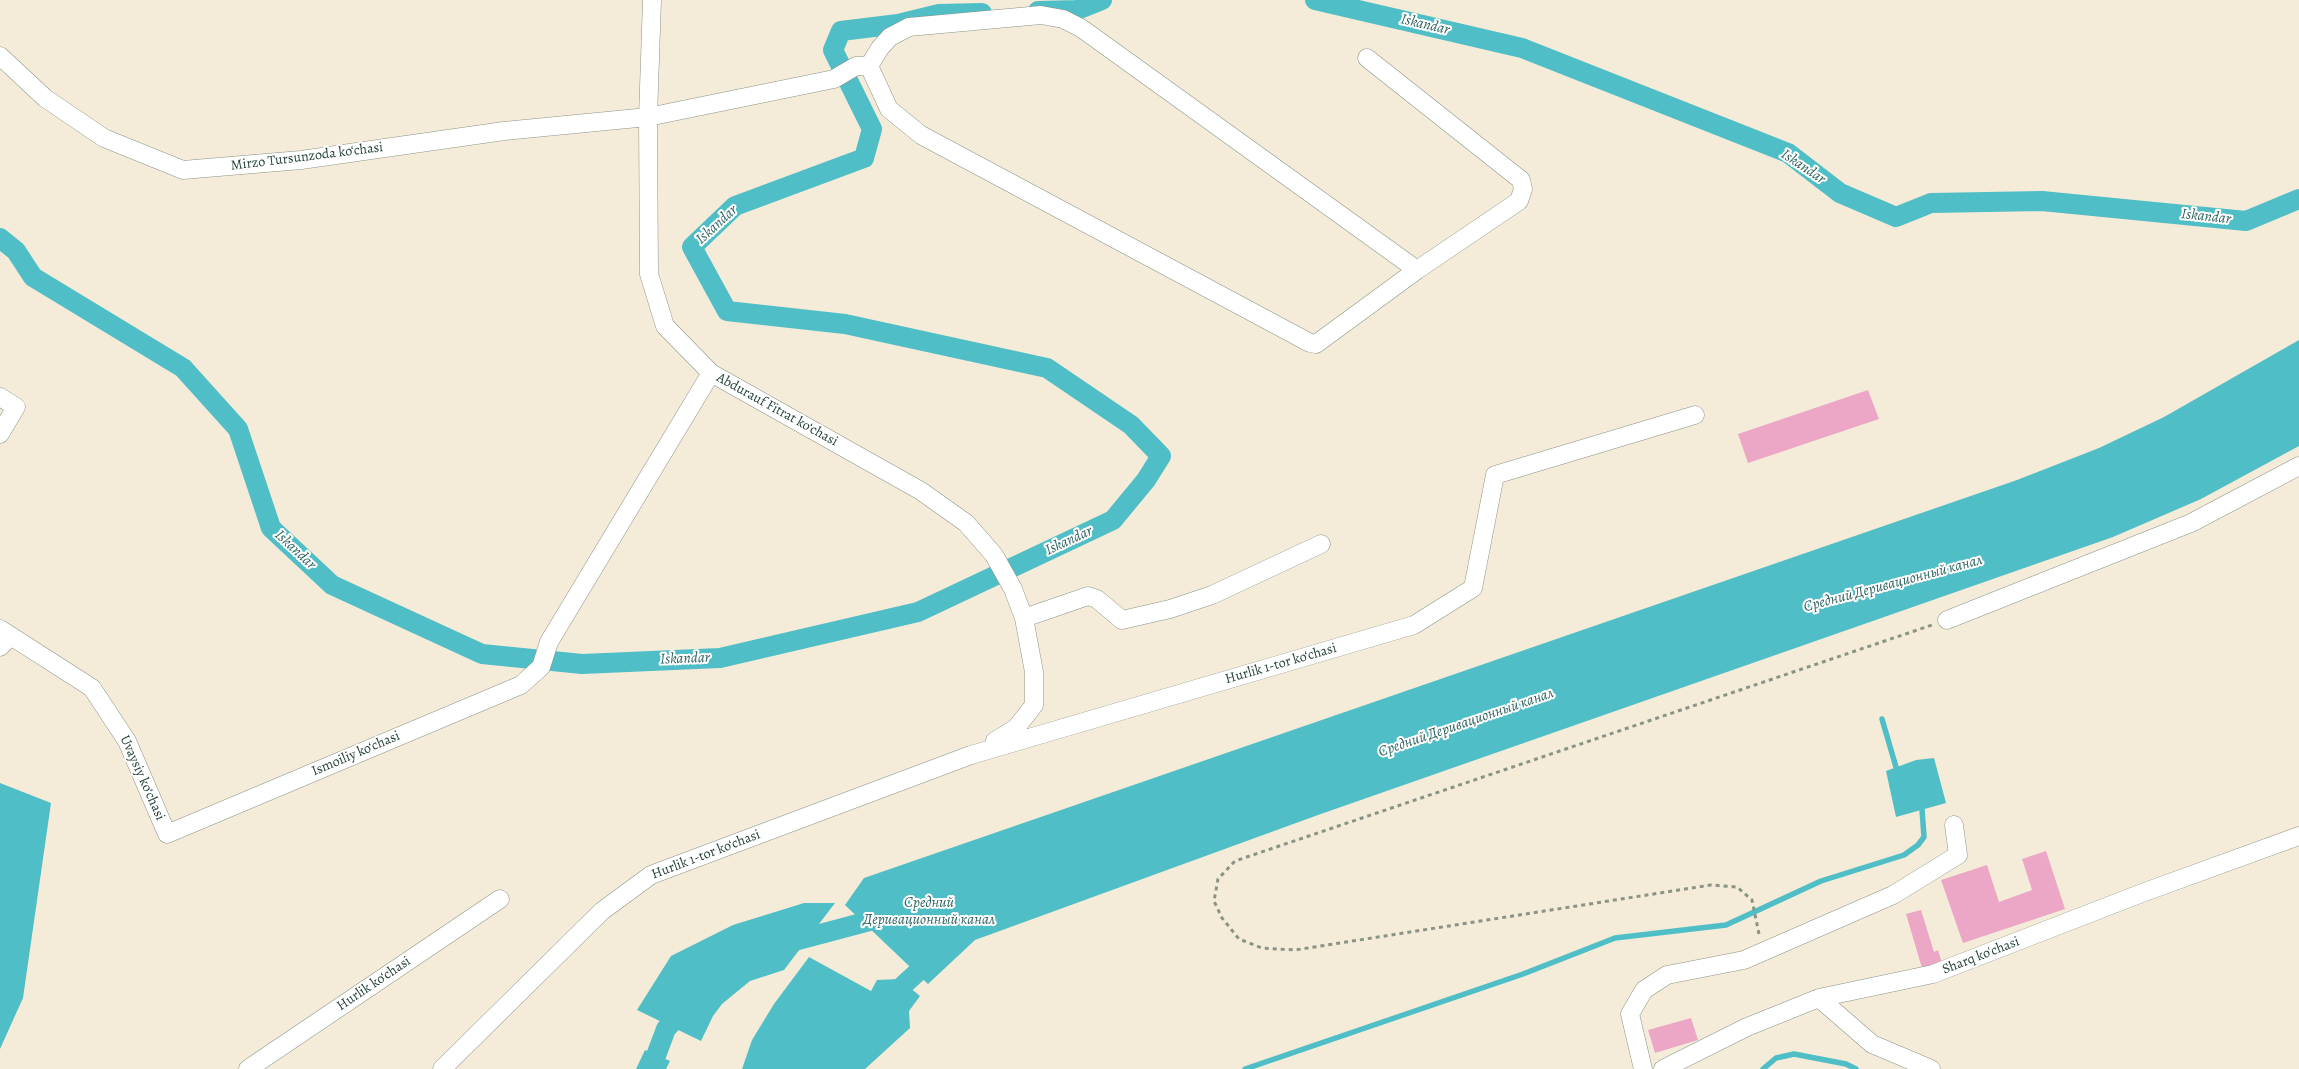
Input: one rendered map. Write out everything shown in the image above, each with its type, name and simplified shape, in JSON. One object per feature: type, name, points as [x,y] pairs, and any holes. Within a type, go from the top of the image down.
[{"type":"street","name":"Abdurauf Fitrat ko‘chasi","points":[[652,0],[648,117],[649,274],[664,326],[711,372],[921,491],[966,523],[994,555],[1013,589]]},
{"type":"street","points":[[1367,58],[1521,180],[1523,189],[1518,201],[1418,270],[1321,343],[1310,343],[921,135],[889,109],[863,66],[890,37],[909,27],[1041,16],[1063,19],[1081,28],[1418,270]]},
{"type":"street","name":"Mirzo Tursunzoda ko‘chasi","points":[[0,56],[45,98],[104,138],[183,170],[301,160],[504,131],[648,117],[834,79],[863,66]]},
{"type":"street","name":"Ismoiliy ko‘chasi","points":[[167,834],[521,685],[541,667],[549,642],[711,372]]},
{"type":"street","points":[[0,397],[16,407],[0,434]]},
{"type":"street","name":"Hurlik 1-tor ko‘chasi","points":[[442,1069],[602,911],[651,874],[971,755],[1414,625],[1473,588],[1495,475],[1695,415]]},
{"type":"street","points":[[1947,620],[2191,523],[2299,466]]},
{"type":"street","points":[[1024,618],[1088,596],[1097,599],[1122,620],[1170,609],[1212,594],[1321,544]]},
{"type":"street","name":"Hurlik 1-tor ko‘chasi","points":[[971,755],[1016,728],[1034,706],[1034,672],[1024,618],[1013,589]]},
{"type":"street","name":"Uvaysiy ko‘chasi","points":[[4,638],[92,688],[127,741],[167,834]]},
{"type":"street","points":[[1643,1069],[1630,1014],[1644,990],[1667,975],[1744,960],[1893,895],[1958,855],[1954,825]]},
{"type":"street","name":"Sharq ko'chasi","points":[[1663,1069],[1747,1027],[1819,998],[1933,974],[2142,892],[2299,836]]},
{"type":"street","name":"Hurlik ko‘chasi","points":[[248,1069],[500,899]]},
{"type":"street","points":[[1819,998],[1872,1044],[1932,1069]]},
{"type":"path","points":[[1758,932],[1752,900],[1737,887],[1711,885],[1295,950],[1262,948],[1240,940],[1222,918],[1214,901],[1218,879],[1235,861],[1947,620]]},
{"type":"water","name":"Средний Деривационный канал","points":[[2299,340],[2299,446],[2201,499],[2113,537],[1318,815],[975,940],[928,984],[845,905],[864,878],[2017,480],[2099,448],[2164,417]]},
{"type":"water","points":[[1934,758],[1946,803],[1896,817],[1886,771],[1916,760]]},
{"type":"water","points":[[0,783],[51,803],[23,998],[0,1049]]},
{"type":"water","points":[[804,903],[835,903],[784,970],[750,981],[722,1004],[713,1016],[701,1041],[637,1010],[671,956],[733,925]]},
{"type":"water","points":[[809,957],[871,991],[877,980],[899,979],[920,996],[909,1011],[910,1028],[865,1069],[742,1069],[752,1040],[774,1004]]},
{"type":"water","points":[[645,1050],[670,1061],[666,1069],[636,1069]]},
{"type":"building","points":[[1868,390],[1879,419],[1748,463],[1738,434]]},
{"type":"building","points":[[2046,851],[2065,909],[1963,943],[1941,880],[1987,865],[1999,902],[2032,890],[2022,859]]},
{"type":"building","points":[[1921,910],[1934,952],[1938,950],[1942,963],[1922,968],[1906,914]]},
{"type":"building","points":[[1691,1018],[1698,1040],[1655,1053],[1648,1030]]},
{"type":"waterway","name":"Iskandar","points":[[1038,11],[1077,10],[1102,0]]},
{"type":"waterway","name":"Iskandar","points":[[1315,0],[1522,48],[1788,153],[1840,193],[1896,217],[1931,203],[2042,201],[2246,221],[2299,199]]},
{"type":"waterway","name":"Iskandar","points":[[0,238],[16,251],[33,277],[183,368],[238,429],[271,528],[332,585],[482,654],[582,664],[720,658],[918,612],[1113,520],[1146,480],[1161,456],[1131,425],[1047,368],[845,324],[727,311],[692,247],[735,206],[864,158],[872,129],[833,50],[841,31],[898,24],[939,14],[982,13]]},
{"type":"waterway","points":[[1882,719],[1896,767],[1900,774]]},
{"type":"waterway","points":[[1245,1069],[1523,974],[1615,938],[1726,925],[1821,881],[1904,855],[1918,845],[1924,837],[1922,809],[1918,803]]},
{"type":"waterway","name":"Средний Деривационный канал","points":[[783,944],[888,916]]},
{"type":"waterway","points":[[885,1002],[935,956]]},
{"type":"waterway","name":"Средний Деривационный канал","points":[[651,1069],[666,1029],[687,1006]]},
{"type":"waterway","points":[[1763,1069],[1776,1058],[1794,1054],[1846,1064],[1856,1069]]}]
